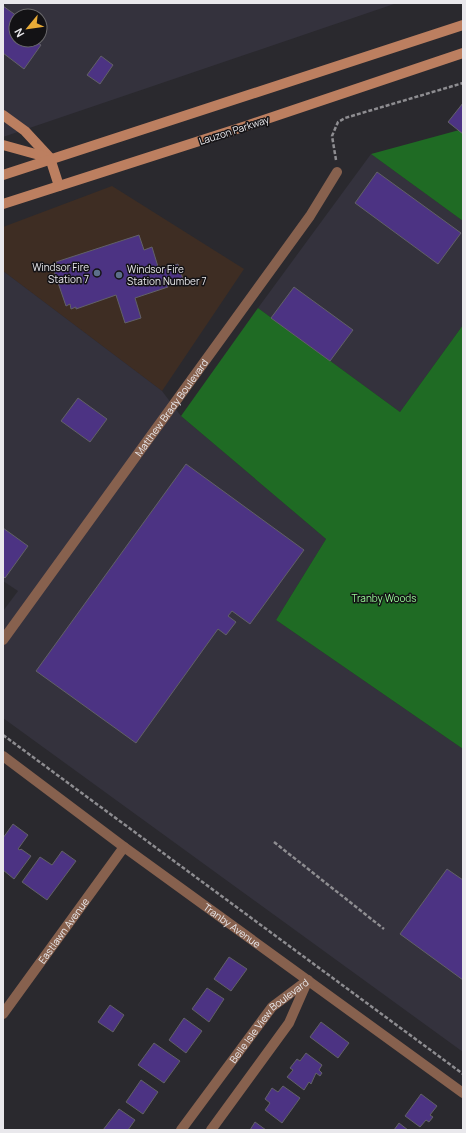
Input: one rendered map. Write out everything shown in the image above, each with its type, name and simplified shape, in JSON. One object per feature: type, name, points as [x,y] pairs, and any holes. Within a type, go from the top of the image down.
[{"type":"main road","points":[[3,175],[50,158],[463,25]]},
{"type":"main road","name":"Lauzon Parkway","points":[[3,204],[246,126],[463,53]]},
{"type":"main road","points":[[3,115],[25,131],[50,158],[59,186]]},
{"type":"main road","points":[[3,145],[50,158]]},
{"type":"street","name":"Matthew Brady Boulevard","points":[[3,640],[306,223],[337,172]]},
{"type":"street","name":"Tranby Avenue","points":[[3,756],[124,847],[463,1093]]},
{"type":"street","name":"Eastlawn Avenue","points":[[3,1014],[124,847]]},
{"type":"street","name":"Belle Isle View Boulevard","points":[[181,1130],[272,1007],[308,980]]},
{"type":"street","name":"Belle Isle View Boulevard","points":[[211,1130],[289,1023],[308,980]]},
{"type":"path","points":[[337,172],[332,136],[338,122],[345,118],[463,83]]},
{"type":"path","points":[[3,735],[463,1074]]},
{"type":"path","points":[[274,842],[384,929]]},
{"type":"shaded area","points":[[3,3],[397,3],[3,137]]},
{"type":"shaded area","points":[[371,154],[463,221],[463,325],[400,412],[258,308]]},
{"type":"shaded area","points":[[112,186],[244,269],[162,391],[3,271],[3,227]]},
{"type":"shaded area","points":[[3,271],[162,391],[181,416],[326,539],[276,620],[463,749],[463,1052],[3,718],[3,611],[18,591],[3,581]]},
{"type":"green space","points":[[463,129],[463,221],[371,154]]},
{"type":"green space","name":"Tranby Woods","points":[[258,308],[400,412],[463,325],[463,749],[276,620],[326,539],[181,416]]},
{"type":"building","points":[[3,6],[8,10],[8,48],[39,48],[24,69],[3,53]]},
{"type":"building","points":[[101,56],[113,65],[100,84],[87,75]]},
{"type":"building","points":[[463,103],[463,134],[448,122]]},
{"type":"building","points":[[377,172],[461,233],[438,264],[355,203]]},
{"type":"building","name":"Windsor Fire Station Number 7","points":[[139,235],[144,250],[152,247],[159,270],[178,264],[183,279],[167,284],[168,287],[135,298],[141,318],[125,323],[116,295],[76,309],[76,307],[71,309],[70,304],[66,306],[54,271],[59,269],[56,262]]},
{"type":"building","points":[[294,287],[353,330],[330,361],[271,318]]},
{"type":"building","points":[[78,398],[107,419],[90,442],[61,421]]},
{"type":"building","points":[[186,464],[304,550],[250,624],[232,611],[228,616],[236,622],[226,635],[218,629],[136,743],[36,671]]},
{"type":"building","points":[[3,528],[28,546],[5,578],[3,576]]},
{"type":"building","points":[[13,824],[28,835],[18,849],[21,849],[31,856],[14,879],[3,870],[3,838]]},
{"type":"building","points":[[62,851],[76,861],[47,900],[22,882],[40,857],[52,865]]},
{"type":"building","points":[[447,869],[463,880],[463,980],[400,934]]},
{"type":"building","points":[[229,957],[247,969],[231,991],[214,979]]},
{"type":"building","points":[[207,988],[224,999],[209,1022],[192,1009]]},
{"type":"building","points":[[110,1005],[124,1015],[113,1032],[98,1022]]},
{"type":"building","points":[[184,1018],[202,1031],[186,1053],[169,1040]]},
{"type":"building","points":[[321,1022],[349,1043],[338,1058],[310,1037]]},
{"type":"building","points":[[154,1043],[180,1061],[164,1083],[138,1065]]},
{"type":"building","points":[[306,1053],[322,1065],[319,1070],[322,1073],[320,1076],[316,1073],[311,1084],[309,1082],[304,1090],[287,1077],[293,1070],[290,1068],[297,1059],[300,1061]]},
{"type":"building","points":[[141,1080],[158,1092],[143,1114],[126,1102]]},
{"type":"building","points":[[283,1086],[300,1098],[282,1123],[265,1110],[270,1103],[265,1099],[272,1088],[278,1092]]},
{"type":"building","points":[[421,1094],[437,1106],[430,1115],[433,1117],[429,1122],[426,1120],[420,1127],[405,1116]]},
{"type":"building","points":[[119,1109],[135,1120],[128,1130],[103,1130]]},
{"type":"building","points":[[255,1122],[266,1130],[250,1130]]},
{"type":"building","points":[[399,1123],[408,1130],[394,1130]]},
{"type":"place","name":"Windsor Fire Station 7","points":[[97,273]]},
{"type":"place","name":"Windsor Fire Station Number 7","points":[[119,275]]}]
